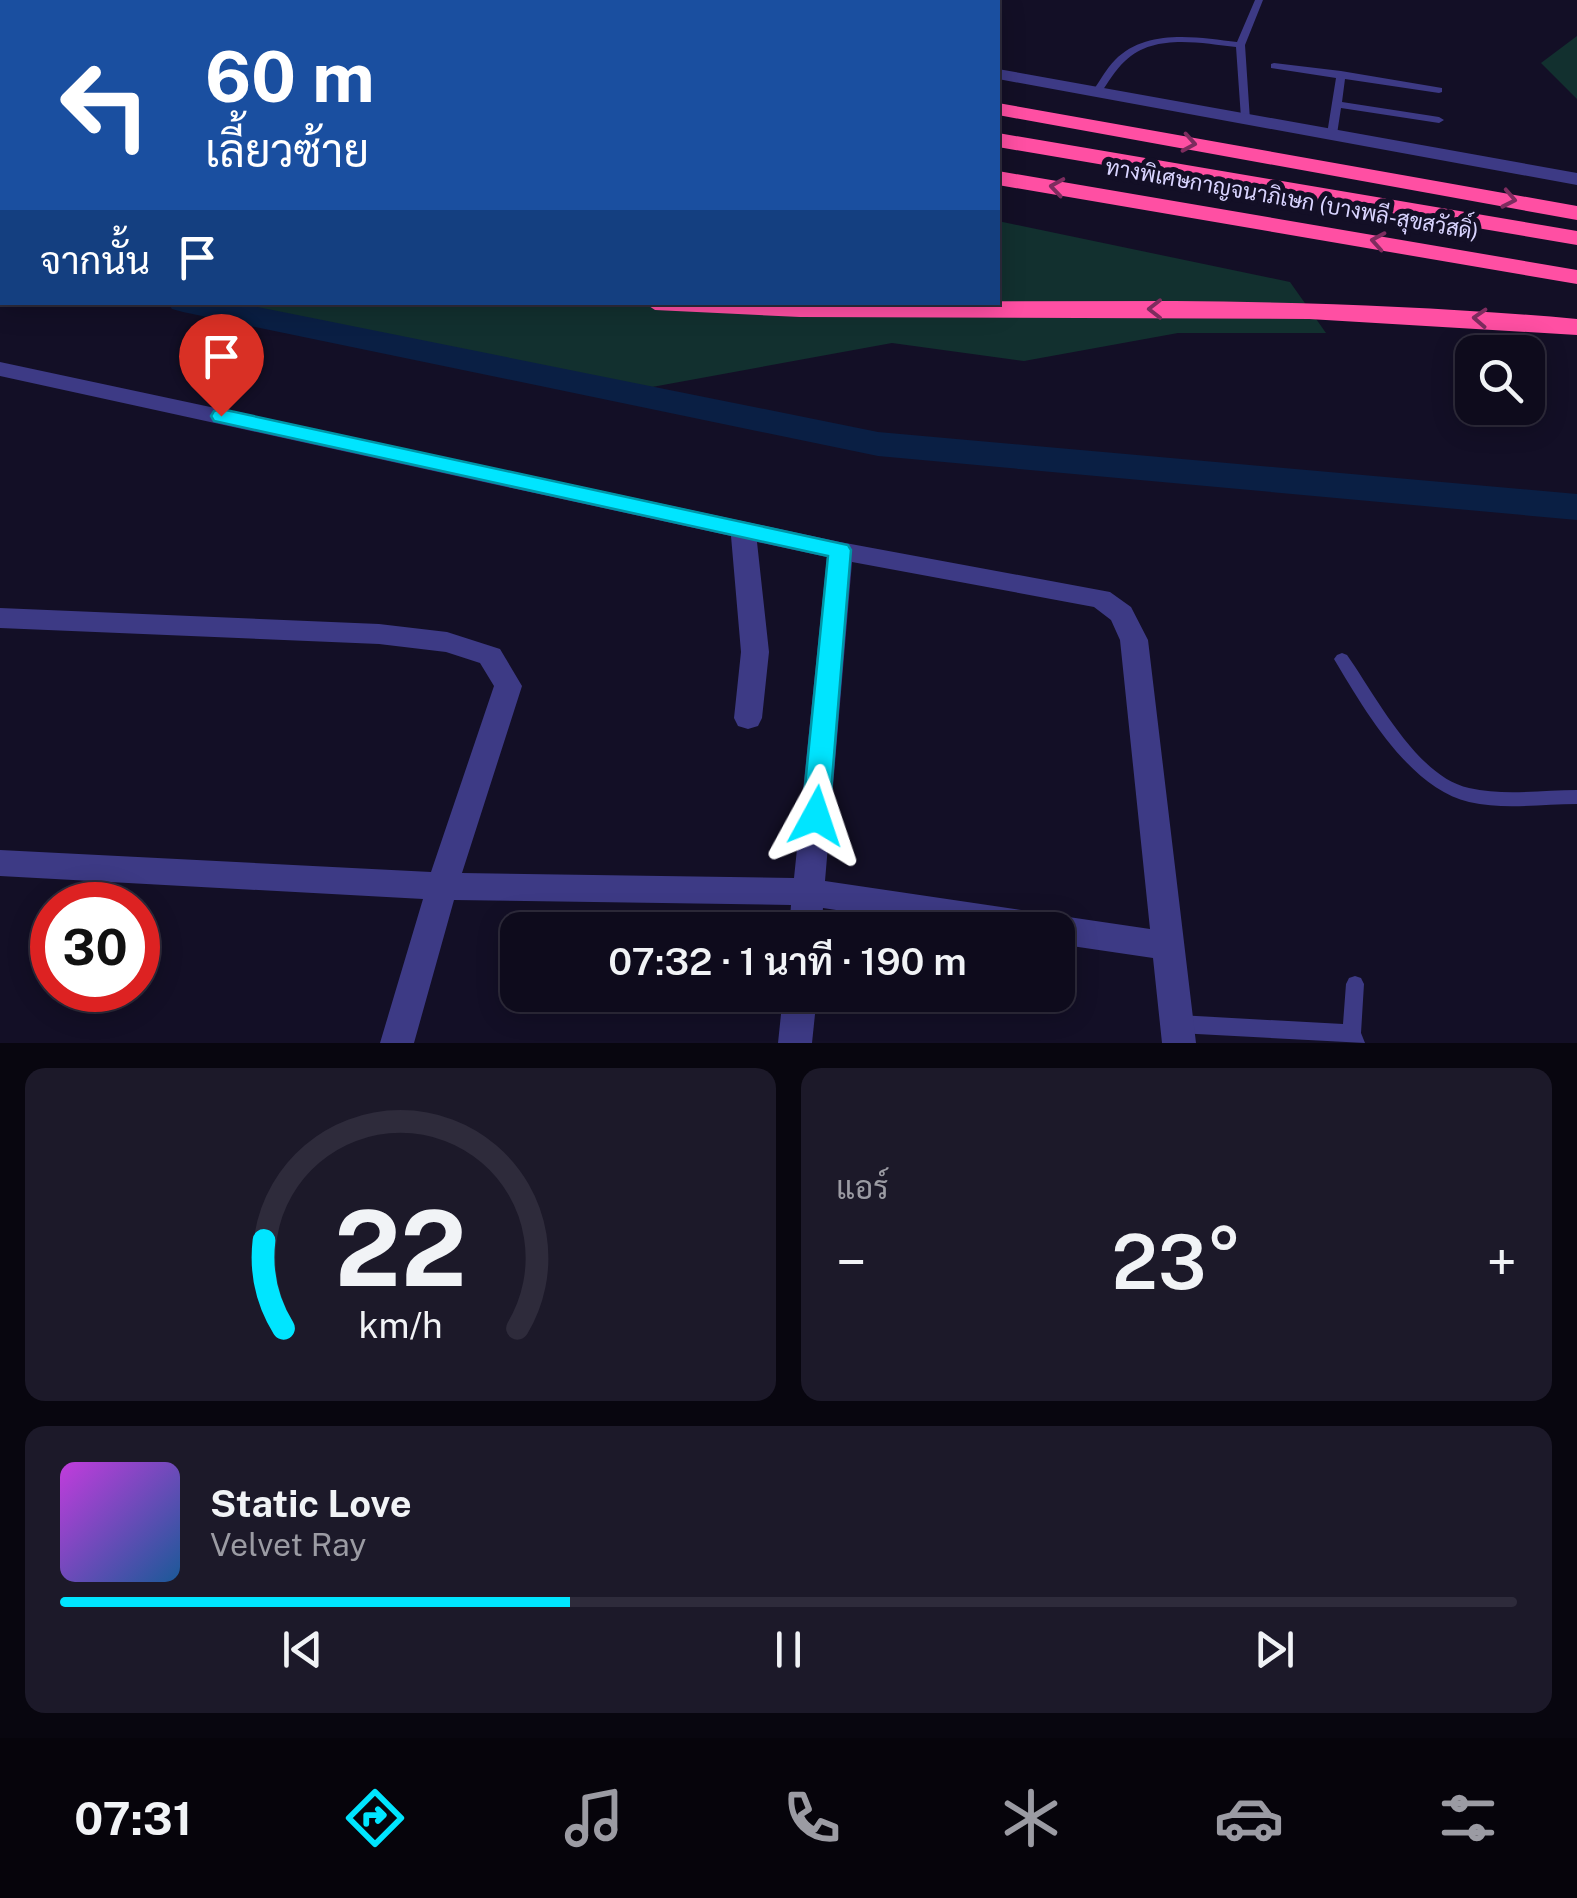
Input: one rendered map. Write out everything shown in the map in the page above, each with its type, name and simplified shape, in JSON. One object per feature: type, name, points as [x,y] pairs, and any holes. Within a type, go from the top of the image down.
[{"type":"highway","points":[[1000,109],[1577,213]]},
{"type":"highway","name":"ทางพิเศษกาญจนาภิเษก (บางพลี-สุขสวัสดิ์)","points":[[1000,140],[1577,238]]},
{"type":"highway","name":"ทางพิเศษกาญจนาภิเษก (บางพลี-สุขสวัสดิ์)","points":[[1000,178],[1577,277]]},
{"type":"highway","points":[[717,305],[838,311],[1230,308],[1447,316],[1577,327]]},
{"type":"street","points":[[1000,74],[1577,179]]},
{"type":"street","points":[[0,369],[743,530],[1101,599],[1122,614],[1134,640],[1178,1034]]},
{"type":"street","points":[[743,530],[754,652],[748,718]]},
{"type":"street","points":[[807,912],[840,550]]},
{"type":"street","points":[[0,618],[379,634],[447,642],[490,656],[508,686],[442,886],[398,1043]]},
{"type":"street","points":[[0,863],[442,886],[809,892],[1167,946]]},
{"type":"street","points":[[796,1043],[799,1012]]},
{"type":"lane","points":[[1246,118],[1240,45],[1259,0]]},
{"type":"lane","points":[[1097,92],[1122,58],[1138,48],[1182,40],[1240,45]]},
{"type":"lane","points":[[1274,66],[1439,90]]},
{"type":"lane","points":[[1332,134],[1341,74]]},
{"type":"lane","points":[[1336,104],[1439,120]]},
{"type":"lane","points":[[1342,659],[1418,764],[1437,782],[1455,792],[1487,796],[1577,797]]},
{"type":"lane","points":[[1178,1034],[1354,1038],[1355,984]]},
{"type":"green space","points":[[1577,36],[1577,99],[1541,63]]},
{"type":"green space","points":[[1000,221],[1290,282],[1326,333],[1178,333],[1024,361],[892,343],[652,387],[303,327],[234,305],[1000,305]]},
{"type":"waterway","points":[[198,305],[878,444],[1577,507]]},
{"type":"route","points":[[221,416],[840,550],[816,816]]}]
